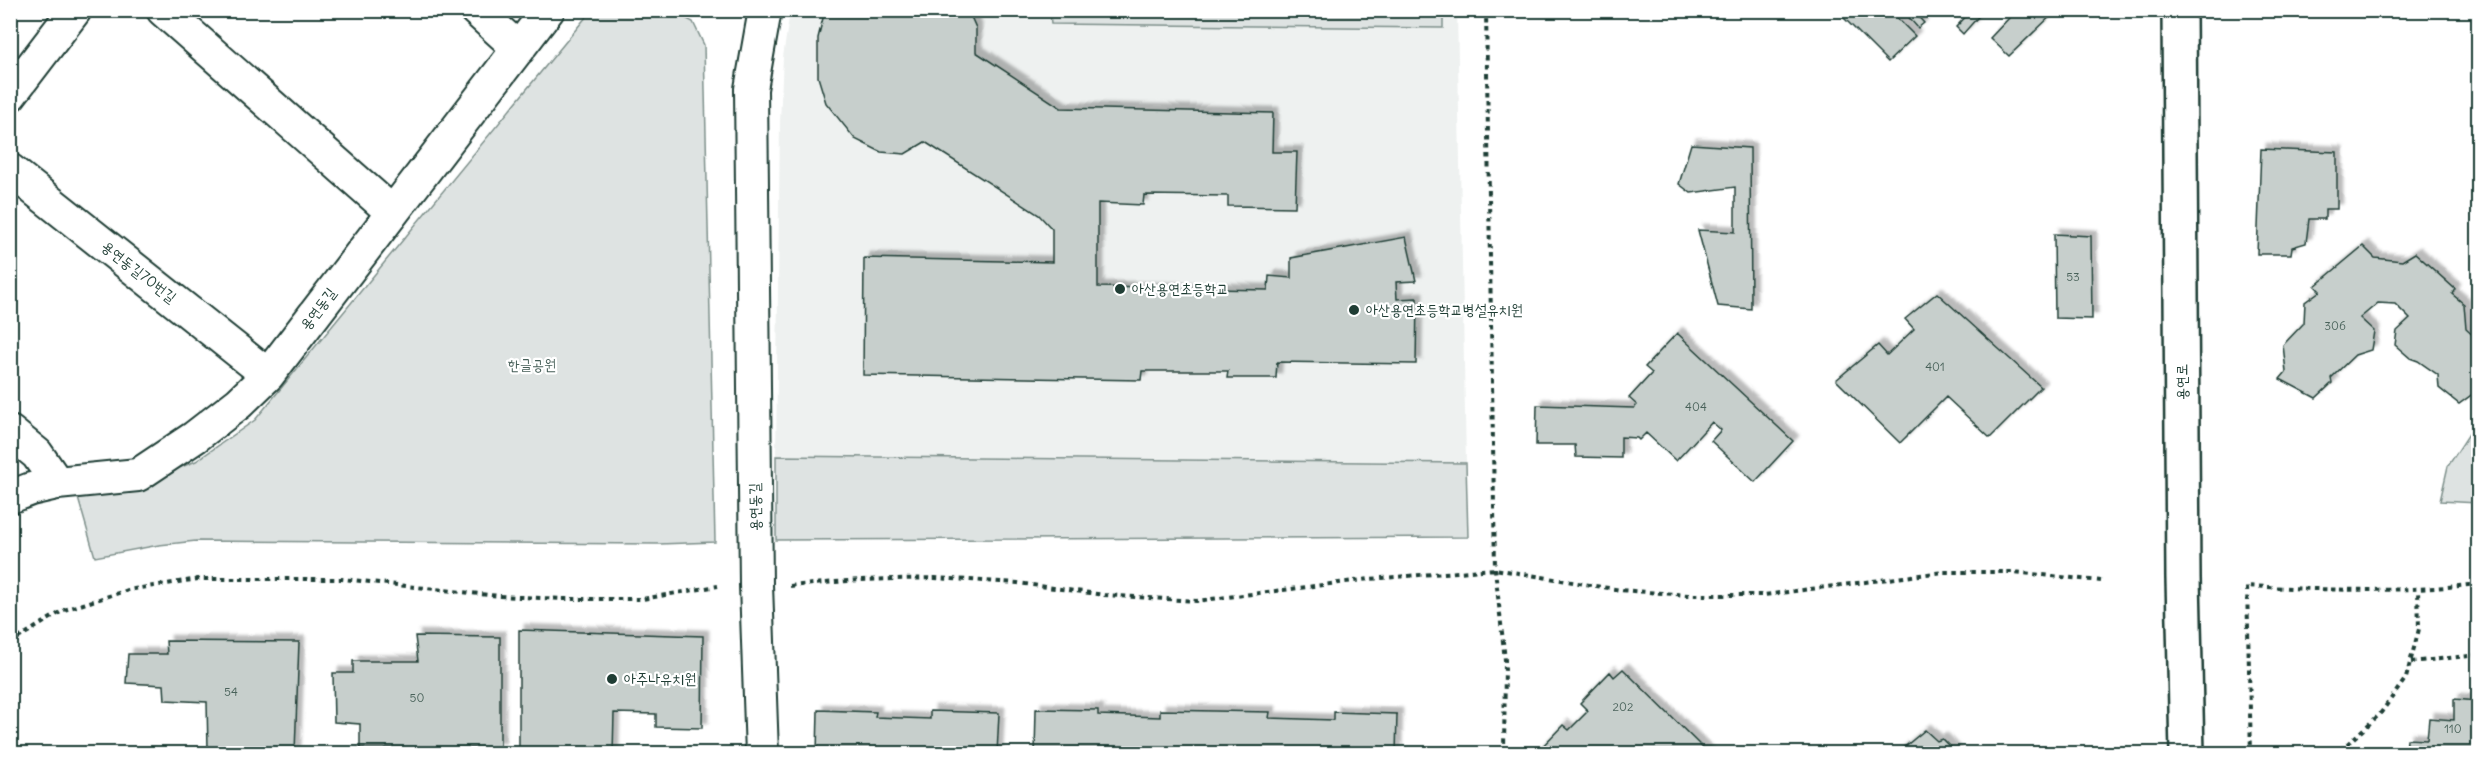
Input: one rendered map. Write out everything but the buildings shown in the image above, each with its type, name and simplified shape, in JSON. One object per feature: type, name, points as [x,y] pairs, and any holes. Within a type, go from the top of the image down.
[{"type":"street","points":[[10,95],[75,10]]},
{"type":"street","points":[[163,10],[392,212]]},
{"type":"street","points":[[477,10],[519,49]]},
{"type":"street","name":"용연동길","points":[[10,497],[57,483],[138,475],[195,437],[239,403],[268,375],[548,10]]},
{"type":"street","name":"용연동길","points":[[762,753],[756,585],[751,89],[765,10]]},
{"type":"street","name":"용연로","points":[[2179,10],[2183,566],[2187,753]]},
{"type":"street","name":"용연동길70번길","points":[[10,170],[268,375]]},
{"type":"street","points":[[10,432],[37,454],[57,483]]},
{"type":"path","points":[[1486,10],[1495,569],[1505,660],[1504,753]]},
{"type":"path","points":[[780,587],[859,580],[935,578],[1018,583],[1104,595],[1196,602],[1370,579],[1495,569],[1620,590],[1688,595],[1764,595],[1943,572],[2013,572],[2101,581]]},
{"type":"path","points":[[10,643],[64,610],[128,590],[198,579],[342,579],[499,597],[563,599],[642,599],[718,586]]},
{"type":"path","points":[[2251,753],[2247,586],[2342,591],[2418,589],[2478,584]]},
{"type":"path","points":[[2332,753],[2344,747],[2380,714],[2406,678],[2419,628],[2418,589]]},
{"type":"path","points":[[2411,662],[2478,655]]},
{"type":"shaded area","name":"아산용연초등학교","points":[[790,11],[1457,11],[1466,463],[776,456],[780,122],[783,57]]},
{"type":"green space","points":[[1050,10],[1443,10],[1443,28],[1051,24]]},
{"type":"green space","name":"한글공원","points":[[591,11],[672,11],[693,22],[704,45],[715,542],[659,544],[196,541],[159,545],[95,557],[78,498],[137,485],[196,461],[255,420]]},
{"type":"green space","points":[[2478,420],[2478,503],[2440,501],[2448,466]]},
{"type":"green space","points":[[776,456],[1466,463],[1468,537],[776,540]]},
{"type":"place","name":"아산용연초등학교","points":[[1120,289]]},
{"type":"place","name":"아산용연초등학교병설유치원","points":[[1354,310]]},
{"type":"place","name":"아주나유치원","points":[[612,679]]}]
